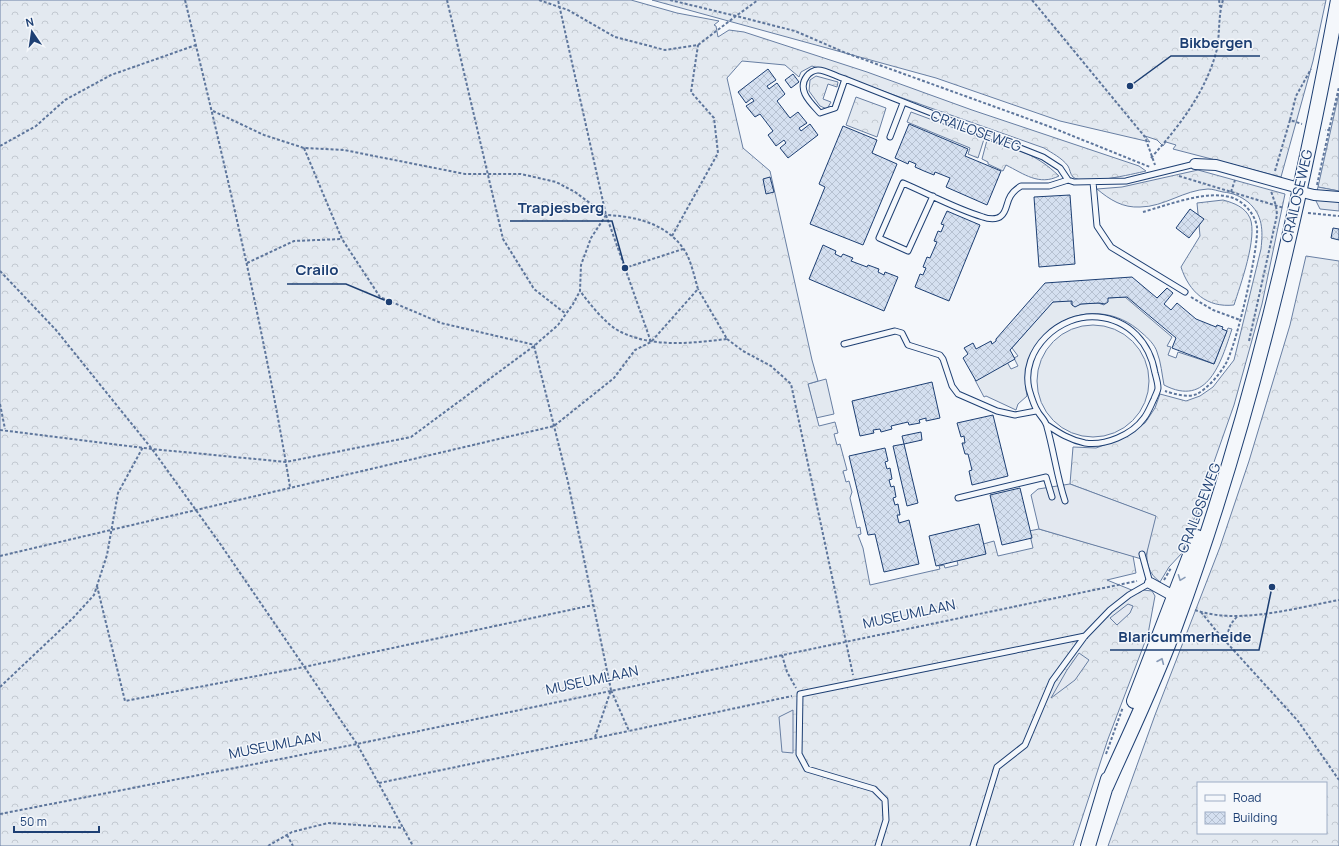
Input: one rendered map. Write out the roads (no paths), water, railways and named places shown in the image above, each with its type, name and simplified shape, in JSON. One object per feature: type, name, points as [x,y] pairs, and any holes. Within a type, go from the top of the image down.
[{"type":"main road","name":"CRAILOSEWEG","points":[[1088,846],[1120,738],[1183,602],[1213,518],[1265,334],[1298,189],[1314,127],[1338,0]]},
{"type":"street","points":[[1195,164],[1216,165],[1314,195],[1339,197]]},
{"type":"street","points":[[1150,583],[1159,590],[1183,602]]},
{"type":"lane","name":"CRAILOSEWEG","points":[[845,79],[835,108],[828,112],[820,113],[804,94],[803,84],[810,72],[818,70],[845,79],[903,103],[1043,156],[1060,168],[1068,180]]},
{"type":"lane","points":[[890,137],[903,103]]},
{"type":"lane","points":[[933,196],[908,251],[879,238],[903,183],[984,218],[996,218],[1001,216],[1004,212],[1008,198],[1021,186],[1049,186],[1068,180],[1074,182],[1126,181],[1195,164]]},
{"type":"lane","points":[[1093,182],[1097,226],[1112,247],[1185,292]]},
{"type":"lane","points":[[1088,316],[1109,318],[1128,326],[1143,340],[1153,359],[1158,388],[1144,418],[1128,433],[1108,442],[1086,443],[1065,437],[1047,425],[1036,411],[1029,388],[1030,367],[1037,348],[1050,332],[1068,320],[1088,316]]},
{"type":"lane","points":[[844,344],[895,331],[902,333],[908,345],[935,353],[943,359],[952,386],[958,394],[997,411],[1015,415],[1036,411]]},
{"type":"lane","points":[[1047,425],[1060,487],[1065,501]]},
{"type":"lane","points":[[958,498],[1046,477],[1052,497]]},
{"type":"lane","points":[[973,846],[997,767],[1025,745],[1052,681],[1085,636],[1110,610],[1129,595],[1150,583],[1142,554]]},
{"type":"lane","points":[[878,846],[886,820],[885,800],[874,789],[807,769],[799,754],[800,694],[1085,636]]},
{"type":"place","name":"Bikbergen","points":[[1130,86]]},
{"type":"place","name":"Trapjesberg","points":[[625,268]]},
{"type":"place","name":"Crailo","points":[[389,302]]},
{"type":"place","name":"Blaricummerheide","points":[[1272,587]]}]
